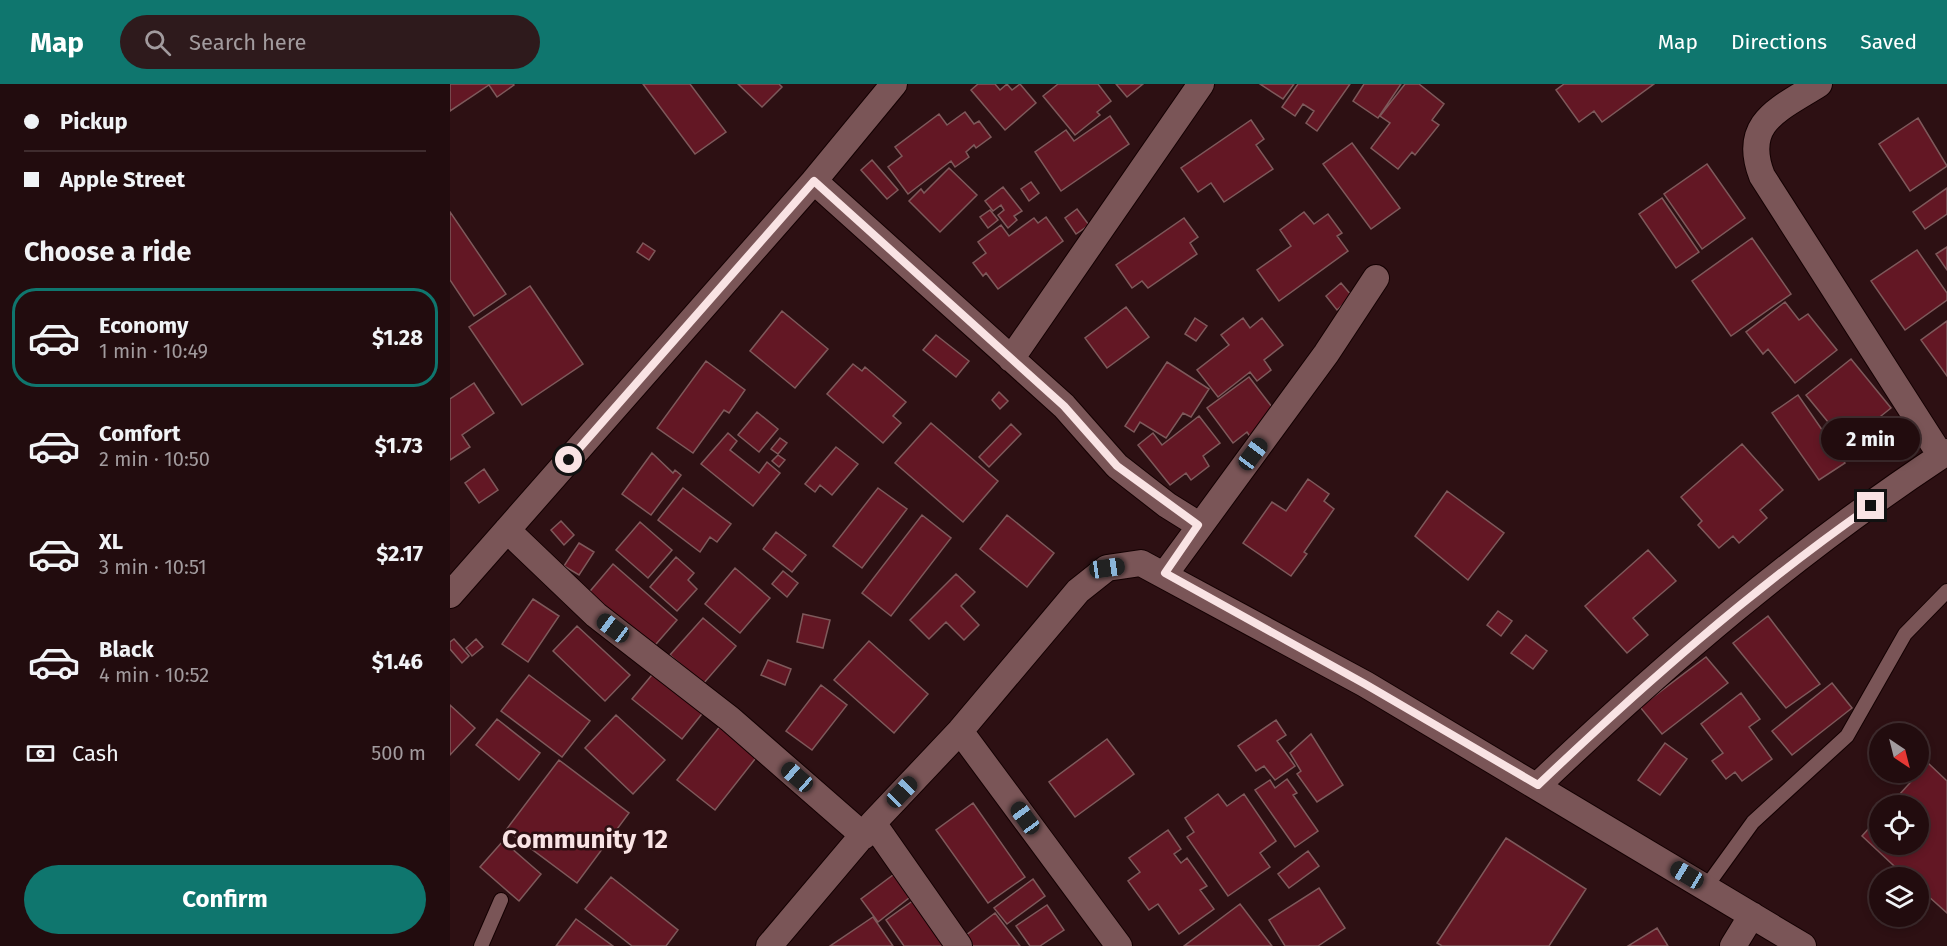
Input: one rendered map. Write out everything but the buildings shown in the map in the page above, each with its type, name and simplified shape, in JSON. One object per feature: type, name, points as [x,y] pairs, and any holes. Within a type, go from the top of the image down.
[{"type":"street","points":[[450,595],[814,181],[894,84]]},
{"type":"street","points":[[1011,359],[1201,84]]},
{"type":"street","points":[[1538,785],[1622,705],[1742,603],[1818,543],[1944,454],[1762,176],[1754,158],[1754,144],[1761,127],[1774,113],[1819,84]]},
{"type":"street","points":[[814,181],[1064,406],[1117,466],[1198,525]]},
{"type":"street","points":[[1165,573],[1198,525],[1286,409],[1376,278]]},
{"type":"street","points":[[507,530],[596,615],[869,830],[959,946]]},
{"type":"street","points":[[772,945],[869,830],[960,731],[1078,591],[1107,568],[1141,563],[1165,573],[1365,684],[1538,785],[1803,946]]},
{"type":"street","points":[[960,731],[1119,946]]},
{"type":"street","points":[[1733,946],[1752,915]]},
{"type":"lane","points":[[1706,887],[1753,822],[1847,736],[1905,634],[1947,591]]},
{"type":"lane","points":[[481,946],[501,900]]},
{"type":"district","name":"Community 12","points":[[585,839]]},
{"type":"route","points":[[569,460],[814,181],[1064,406],[1117,466],[1167,505],[1198,525],[1165,573],[1365,684],[1538,785],[1622,705],[1742,603],[1818,543],[1871,506]]}]
